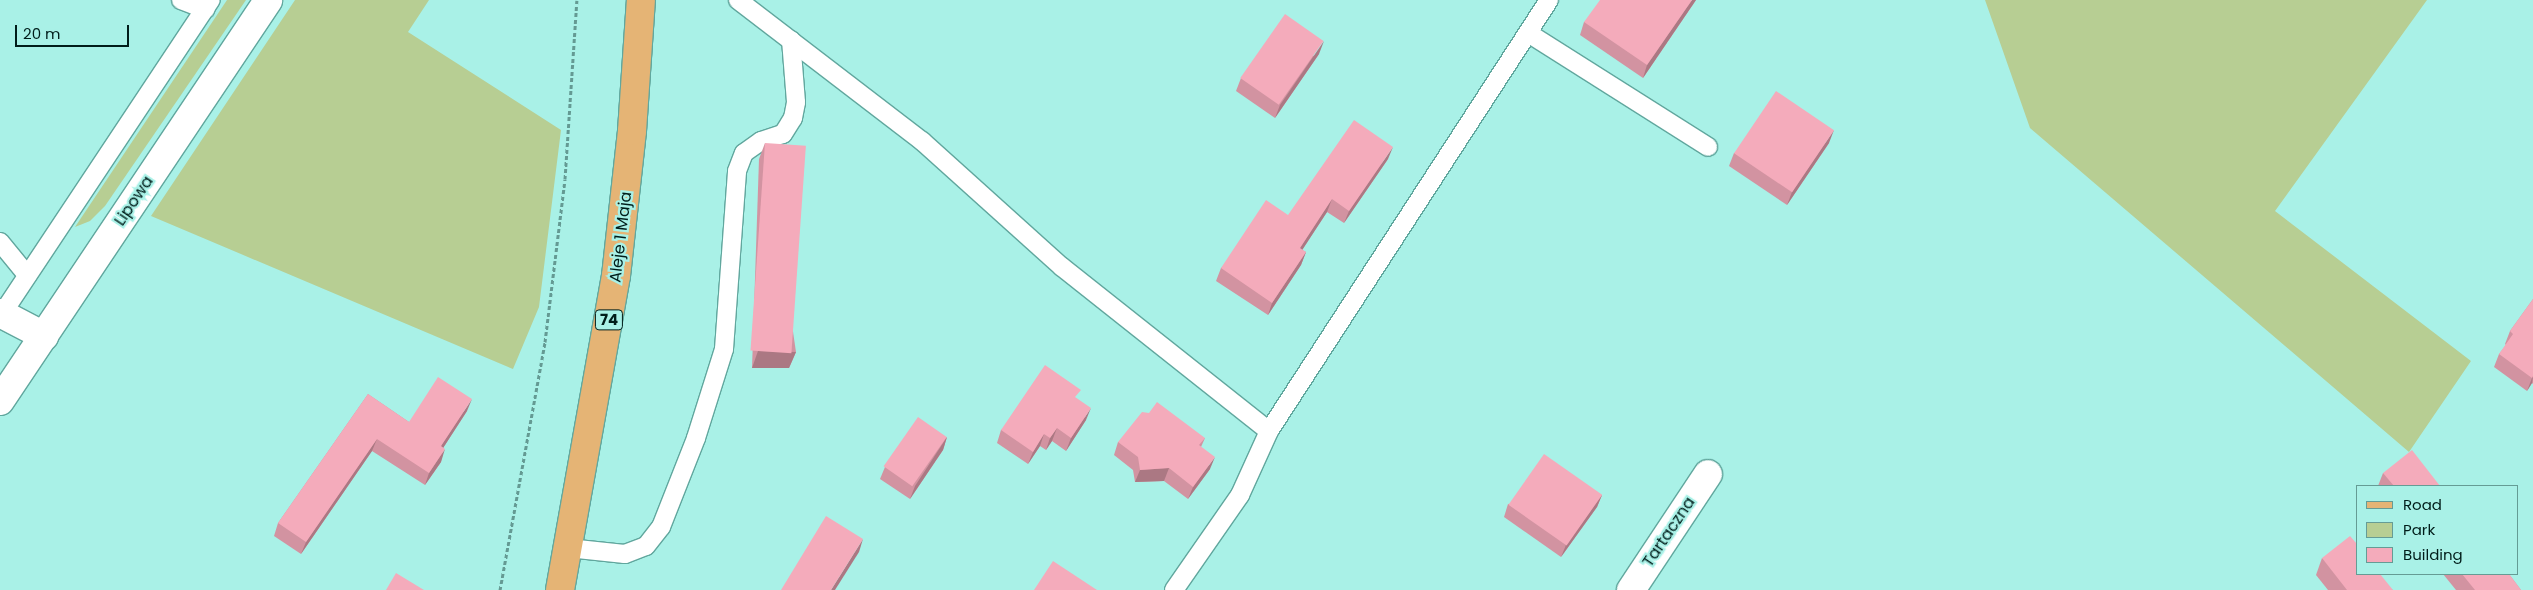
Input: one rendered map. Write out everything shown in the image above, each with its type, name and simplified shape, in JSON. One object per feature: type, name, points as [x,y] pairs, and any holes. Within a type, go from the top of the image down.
[{"type":"main road","name":"Aleje 1 Maja","points":[[560,590],[617,266],[632,131],[641,0]]},
{"type":"street","name":"Lipowa","points":[[0,401],[268,0]]},
{"type":"street","points":[[1,313],[44,336]]},
{"type":"street","name":"Tartaczna","points":[[1631,590],[1708,474]]},
{"type":"lane","points":[[1,313],[208,4],[181,0]]},
{"type":"lane","points":[[738,0],[922,141],[1062,267],[1269,431]]},
{"type":"lane","points":[[1174,590],[1240,495],[1269,431],[1549,0]]},
{"type":"lane","points":[[1528,33],[1708,147]]},
{"type":"lane","points":[[568,548],[625,554],[646,546],[661,527],[696,438],[724,349],[737,171],[744,153],[761,140],[784,134],[793,118],[796,102],[792,40]]},
{"type":"lane","points":[[0,242],[27,275]]},
{"type":"path","points":[[500,590],[545,342],[565,179],[577,0]]},
{"type":"green space","points":[[227,0],[246,0],[105,206],[90,221],[75,227]]},
{"type":"green space","points":[[295,0],[429,0],[408,32],[561,130],[539,307],[513,369],[151,216]]},
{"type":"green space","points":[[1985,0],[2427,0],[2275,211],[2471,361],[2409,452],[2030,128]]},
{"type":"building","points":[[1600,0],[1692,0],[1647,65],[1584,22]]},
{"type":"building","points":[[1285,14],[1324,41],[1279,105],[1240,78]]},
{"type":"building","points":[[1776,91],[1834,130],[1792,192],[1734,153]]},
{"type":"building","points":[[1354,120],[1393,147],[1349,211],[1332,199],[1300,248],[1306,252],[1272,303],[1221,268],[1266,200],[1288,215]]},
{"type":"building","points":[[765,143],[806,146],[791,353],[750,350]]},
{"type":"building","points":[[2533,299],[2532,378],[2499,354],[2513,334],[2510,331]]},
{"type":"building","points":[[1045,365],[1081,390],[1075,397],[1091,408],[1071,438],[1057,428],[1050,438],[1044,434],[1033,452],[1001,430]]},
{"type":"building","points":[[438,377],[472,399],[441,446],[445,449],[429,473],[377,439],[306,542],[278,523],[368,394],[409,422]]},
{"type":"building","points":[[1157,402],[1205,438],[1199,445],[1215,457],[1193,487],[1169,468],[1140,470],[1138,457],[1118,442],[1142,412],[1149,413]]},
{"type":"building","points":[[918,417],[947,437],[912,486],[884,466]]},
{"type":"building","points":[[2412,450],[2439,485],[2393,485],[2383,473]]},
{"type":"building","points":[[1544,454],[1602,495],[1567,546],[1508,505]]},
{"type":"building","points":[[826,516],[863,539],[831,590],[781,590]]},
{"type":"building","points":[[2350,536],[2356,543],[2356,575],[2381,575],[2393,590],[2347,590],[2322,558]]},
{"type":"building","points":[[1053,561],[1097,590],[1034,590]]},
{"type":"building","points":[[396,573],[424,590],[386,590]]},
{"type":"building","points":[[2463,575],[2510,575],[2521,590],[2475,590]]}]
